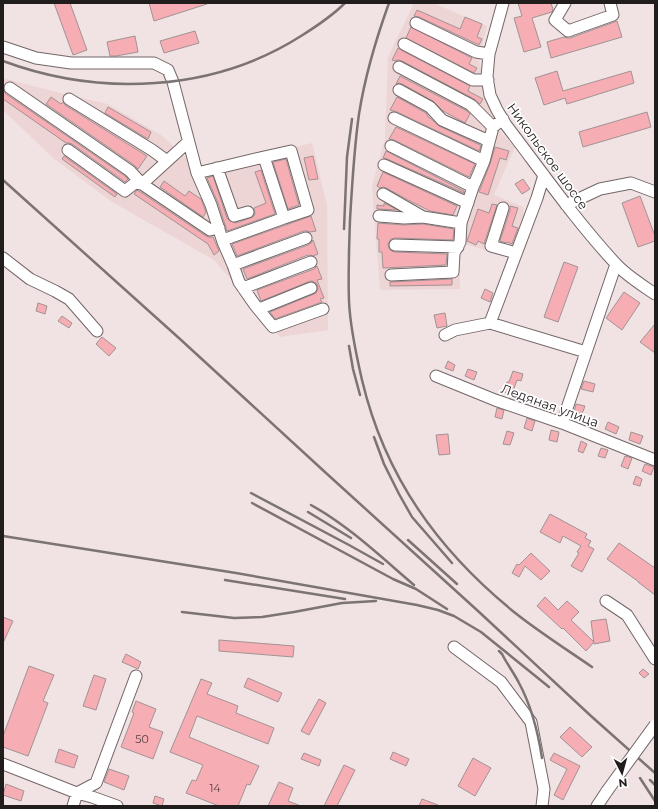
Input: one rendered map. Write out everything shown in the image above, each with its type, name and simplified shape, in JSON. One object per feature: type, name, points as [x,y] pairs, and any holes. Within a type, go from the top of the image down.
[{"type":"street","name":"Никольское шоссе","points":[[502,3],[489,54],[488,80],[490,96],[497,110],[580,224],[616,264],[632,278],[655,294]]},
{"type":"street","points":[[564,3],[555,20],[568,31],[613,15],[610,3]]},
{"type":"street","points":[[416,24],[476,52],[489,54]]},
{"type":"street","points":[[404,44],[473,80],[488,80]]},
{"type":"street","points":[[3,47],[36,58],[71,63],[154,63],[168,70],[173,82],[196,173],[211,205],[239,282],[273,327],[323,309]]},
{"type":"street","points":[[399,68],[471,105],[493,127]]},
{"type":"street","points":[[10,88],[130,172],[142,184],[210,230],[219,228]]},
{"type":"street","points":[[399,90],[430,107],[442,120],[489,142]]},
{"type":"street","points":[[69,99],[152,150],[167,161]]},
{"type":"street","points":[[394,118],[484,161]]},
{"type":"street","points":[[391,275],[453,272],[454,254],[460,242],[461,224],[473,186],[484,161],[493,127],[503,119]]},
{"type":"street","points":[[142,184],[188,142]]},
{"type":"street","points":[[390,146],[473,186]]},
{"type":"street","points":[[68,150],[125,191],[135,183],[142,184]]},
{"type":"street","points":[[196,173],[291,151],[308,210],[223,240]]},
{"type":"street","points":[[264,157],[284,218]]},
{"type":"street","points":[[384,165],[468,203]]},
{"type":"street","points":[[216,168],[234,216],[248,212]]},
{"type":"street","points":[[490,323],[537,198],[544,175]]},
{"type":"street","points":[[566,205],[600,189],[631,183],[655,192]]},
{"type":"street","points":[[383,194],[424,217]]},
{"type":"street","points":[[503,208],[491,246],[516,253]]},
{"type":"street","points":[[379,216],[404,218],[424,217],[461,224]]},
{"type":"street","points":[[233,265],[306,238]]},
{"type":"street","points":[[395,245],[458,247]]},
{"type":"street","points":[[3,258],[30,279],[55,291],[69,300],[97,331]]},
{"type":"street","points":[[244,288],[311,262]]},
{"type":"street","points":[[562,423],[616,264]]},
{"type":"street","points":[[259,309],[311,288]]},
{"type":"street","points":[[445,335],[455,330],[490,323],[586,352]]},
{"type":"street","name":"Ледяная улица","points":[[436,376],[495,400],[562,423],[655,460]]},
{"type":"street","points":[[606,601],[627,615],[655,659]]},
{"type":"street","points":[[454,647],[501,682],[531,722],[544,789],[542,806]]},
{"type":"street","points":[[73,806],[77,793],[96,783],[136,676]]},
{"type":"street","points":[[597,806],[655,725]]},
{"type":"street","points":[[3,764],[77,793],[117,806]]},
{"type":"shaded area","points":[[414,3],[433,3],[487,26],[479,59],[485,94],[501,133],[515,147],[494,195],[523,207],[524,217],[511,257],[464,244],[459,251],[460,289],[380,290],[372,186],[385,139],[388,57]]},
{"type":"shaded area","points":[[3,78],[108,104],[161,135],[200,170],[312,143],[327,205],[328,330],[280,337],[214,260],[112,202],[53,158],[3,110]]},
{"type":"building","points":[[54,3],[70,3],[87,50],[73,55]]},
{"type":"building","points":[[149,3],[207,3],[207,4],[154,21]]},
{"type":"building","points":[[518,3],[551,3],[553,9],[552,12],[532,18],[541,47],[524,52],[514,18],[522,16]]},
{"type":"building","points":[[417,10],[460,29],[465,17],[482,24],[477,37],[482,39],[479,45],[414,16]]},
{"type":"building","points":[[617,21],[622,37],[551,58],[547,42],[564,37],[570,38]]},
{"type":"building","points":[[411,27],[472,58],[469,64],[477,68],[474,73],[406,38]]},
{"type":"building","points":[[195,31],[199,43],[164,53],[160,41]]},
{"type":"building","points":[[135,36],[138,52],[110,56],[107,42]]},
{"type":"building","points":[[398,48],[470,86],[468,91],[483,99],[480,104],[474,99],[402,61],[392,60]]},
{"type":"building","points":[[557,71],[563,91],[631,71],[634,83],[567,104],[565,98],[544,105],[535,78]]},
{"type":"building","points":[[400,76],[467,111],[470,114],[465,123],[443,111],[433,101],[402,84],[396,84]]},
{"type":"building","points":[[3,87],[6,94],[128,179],[125,182],[72,144],[66,143],[3,99]]},
{"type":"building","points":[[51,97],[61,104],[63,102],[65,105],[147,156],[138,169],[46,104]]},
{"type":"building","points":[[397,97],[426,113],[428,117],[439,126],[480,145],[479,151],[390,110]]},
{"type":"building","points":[[108,107],[151,132],[148,139],[105,113]]},
{"type":"building","points":[[647,112],[651,127],[583,147],[579,132]]},
{"type":"building","points":[[396,127],[475,164],[469,177],[394,140],[389,139]]},
{"type":"building","points":[[495,147],[509,151],[506,160],[500,158],[488,195],[479,192]]},
{"type":"building","points":[[386,151],[464,191],[464,193],[383,158]]},
{"type":"building","points":[[64,156],[117,194],[115,197],[62,159]]},
{"type":"building","points":[[313,156],[318,179],[309,180],[304,158]]},
{"type":"building","points":[[286,159],[299,205],[288,209],[273,162]]},
{"type":"building","points":[[261,170],[275,214],[227,231],[218,203],[207,178],[213,176],[227,218],[236,223],[253,217],[255,214],[254,208],[266,203],[255,172]]},
{"type":"building","points":[[383,172],[457,206],[453,215],[430,211],[386,188],[380,188],[377,186]]},
{"type":"building","points":[[523,179],[530,189],[522,194],[515,184]]},
{"type":"building","points":[[164,181],[185,196],[189,191],[201,199],[206,212],[203,217],[160,187]]},
{"type":"building","points":[[137,190],[206,236],[213,237],[219,251],[214,255],[208,244],[134,194]]},
{"type":"building","points":[[640,196],[655,236],[655,241],[638,247],[622,203]]},
{"type":"building","points":[[384,203],[398,210],[377,209],[377,205],[384,206]]},
{"type":"building","points":[[492,204],[497,205],[484,244],[478,241],[476,245],[467,241],[478,209],[489,213]]},
{"type":"building","points":[[510,206],[518,208],[512,226],[518,228],[512,244],[500,241]]},
{"type":"building","points":[[311,216],[316,231],[304,231],[237,256],[232,244]]},
{"type":"building","points":[[378,223],[403,225],[423,224],[454,229],[453,240],[395,238],[391,239],[388,244],[389,249],[395,252],[447,254],[446,265],[383,268],[382,252],[379,252],[379,239],[377,239]]},
{"type":"building","points":[[313,240],[318,254],[313,256],[308,255],[247,279],[243,269],[308,245]]},
{"type":"building","points":[[564,262],[578,267],[558,322],[544,317]]},
{"type":"building","points":[[317,266],[322,279],[317,280],[324,298],[320,299],[322,302],[275,319],[270,312],[316,293],[318,289],[316,283],[312,281],[308,282],[261,301],[257,290],[314,269]]},
{"type":"building","points":[[452,279],[452,285],[390,286],[390,282]]},
{"type":"building","points":[[485,289],[493,293],[490,302],[481,298]]},
{"type":"building","points":[[624,292],[640,303],[622,330],[606,318]]},
{"type":"building","points":[[38,303],[47,306],[45,314],[36,311]]},
{"type":"building","points":[[445,313],[447,326],[437,328],[434,315]]},
{"type":"building","points":[[62,316],[72,323],[69,328],[58,321]]},
{"type":"building","points":[[655,324],[655,353],[640,342]]},
{"type":"building","points":[[102,337],[116,348],[109,356],[96,344]]},
{"type":"building","points":[[448,361],[455,365],[453,371],[445,368]]},
{"type":"building","points":[[468,369],[477,372],[474,380],[465,376]]},
{"type":"building","points":[[513,371],[523,374],[521,381],[517,380],[512,394],[504,392]]},
{"type":"building","points":[[584,381],[595,384],[593,392],[581,389]]},
{"type":"building","points":[[576,404],[585,406],[582,414],[574,412]]},
{"type":"building","points":[[497,408],[504,410],[502,419],[495,417]]},
{"type":"building","points":[[527,418],[535,421],[532,431],[524,428]]},
{"type":"building","points":[[608,422],[619,427],[616,434],[605,429]]},
{"type":"building","points":[[551,430],[559,432],[557,442],[549,440]]},
{"type":"building","points":[[507,431],[514,433],[510,445],[503,444]]},
{"type":"building","points":[[631,432],[643,436],[640,444],[629,440]]},
{"type":"building","points":[[448,434],[450,454],[439,455],[436,435]]},
{"type":"building","points":[[581,441],[587,444],[583,453],[578,451]]},
{"type":"building","points":[[601,448],[608,450],[605,458],[598,456]]},
{"type":"building","points":[[625,456],[632,458],[628,469],[621,466]]},
{"type":"building","points":[[645,464],[654,467],[651,475],[642,471]]},
{"type":"building","points":[[636,476],[642,479],[640,486],[633,484]]},
{"type":"building","points":[[550,514],[587,534],[585,538],[591,541],[588,546],[594,549],[582,572],[571,566],[579,553],[577,552],[581,546],[563,536],[560,543],[540,532]]},
{"type":"building","points":[[619,543],[655,568],[655,595],[607,559]]},
{"type":"building","points":[[531,553],[550,571],[541,580],[525,566],[519,577],[512,573],[517,564],[519,565]]},
{"type":"building","points":[[545,597],[558,610],[567,601],[579,612],[571,620],[594,642],[586,651],[563,628],[562,629],[537,606]]},
{"type":"building","points":[[3,617],[13,621],[3,643]]},
{"type":"building","points":[[606,619],[610,641],[594,644],[591,621]]},
{"type":"building","points":[[219,640],[294,646],[293,657],[219,651]]},
{"type":"building","points":[[126,654],[141,662],[138,669],[122,662]]},
{"type":"building","points":[[29,666],[54,675],[43,701],[48,703],[28,756],[3,747],[3,736]]},
{"type":"building","points":[[643,669],[649,674],[644,678],[639,673]]},
{"type":"building","points":[[94,675],[106,679],[96,710],[83,706]]},
{"type":"building","points":[[248,678],[282,693],[278,702],[244,687]]},
{"type":"building","points":[[201,679],[212,683],[207,694],[238,706],[236,713],[274,728],[268,744],[197,716],[189,737],[259,766],[250,785],[247,784],[238,806],[219,806],[186,793],[192,780],[196,781],[203,765],[170,752]]},
{"type":"building","points":[[319,699],[326,703],[309,735],[301,731]]},
{"type":"building","points":[[136,701],[156,709],[149,727],[163,732],[153,759],[121,747],[134,713],[132,712]]},
{"type":"building","points":[[570,727],[592,747],[582,757],[560,737]]},
{"type":"building","points":[[59,749],[78,756],[74,768],[55,762]]},
{"type":"building","points":[[393,752],[409,759],[406,766],[390,759]]},
{"type":"building","points":[[304,753],[321,760],[319,766],[301,759]]},
{"type":"building","points":[[554,753],[580,766],[563,800],[554,795],[567,769],[550,760]]},
{"type":"building","points":[[473,758],[491,768],[475,796],[458,786]]},
{"type":"building","points":[[344,765],[355,770],[337,806],[324,806]]},
{"type":"building","points":[[109,769],[129,776],[124,790],[104,782]]},
{"type":"building","points":[[279,782],[293,788],[288,801],[301,806],[268,806]]},
{"type":"building","points":[[6,784],[24,791],[21,801],[3,795]]},
{"type":"building","points":[[155,796],[164,799],[162,806],[153,803]]},
{"type":"building","points":[[422,799],[438,805],[438,806],[419,806]]},
{"type":"railway","points":[[3,61],[40,73],[78,80],[117,84],[155,83],[194,78],[231,69],[267,55],[301,36],[330,17],[345,3]]},
{"type":"railway","points":[[389,3],[371,58],[361,100],[354,154],[350,220],[349,301],[351,321],[362,380],[372,415],[400,480],[418,509],[461,563],[514,612],[592,667]]},
{"type":"railway","points":[[344,229],[347,157],[352,119]]},
{"type":"railway","points":[[3,180],[180,339],[655,773]]},
{"type":"railway","points":[[349,346],[360,395]]},
{"type":"railway","points":[[374,437],[384,464],[412,517],[452,563]]},
{"type":"railway","points":[[251,493],[383,564]]},
{"type":"railway","points":[[252,503],[393,579],[416,589],[447,609]]},
{"type":"railway","points":[[311,505],[352,532],[414,585]]},
{"type":"railway","points":[[308,512],[351,538]]},
{"type":"railway","points":[[3,536],[236,573],[438,610],[454,616],[481,632],[549,687]]},
{"type":"railway","points":[[408,540],[457,584]]},
{"type":"railway","points":[[225,580],[345,599]]},
{"type":"railway","points":[[182,612],[234,618],[262,617],[342,603],[376,601]]},
{"type":"railway","points":[[499,651],[517,679],[528,701],[542,758]]},
{"type":"railway","points":[[640,778],[655,801]]},
{"type":"railway","points":[[650,780],[655,785]]}]
